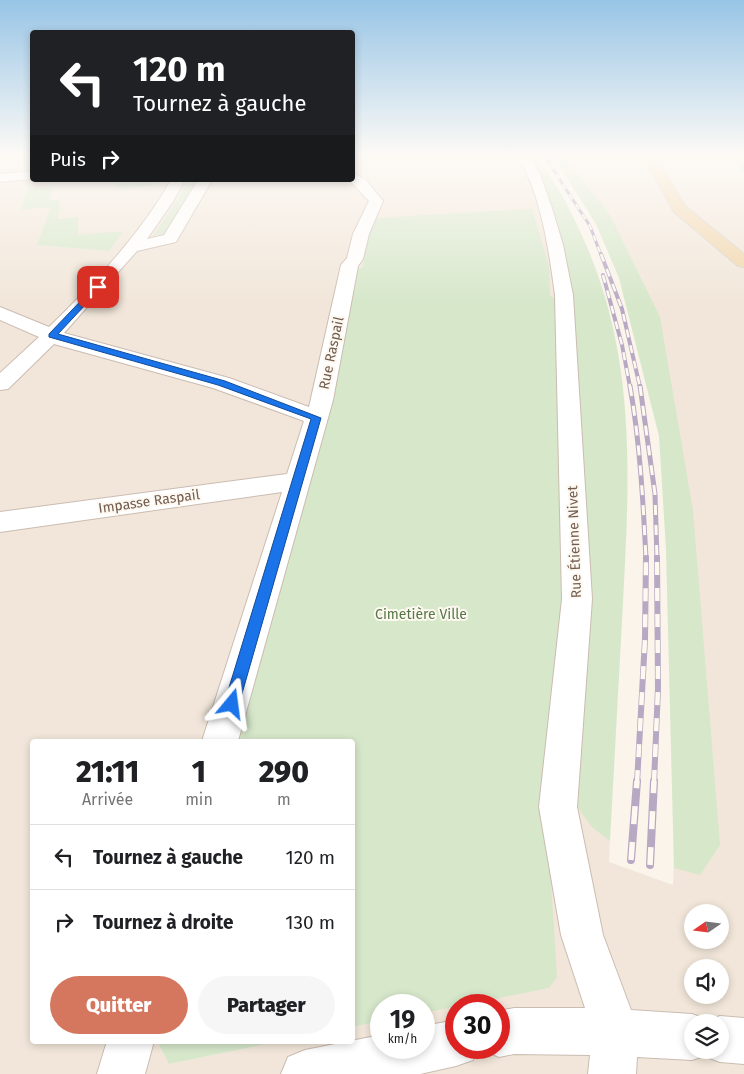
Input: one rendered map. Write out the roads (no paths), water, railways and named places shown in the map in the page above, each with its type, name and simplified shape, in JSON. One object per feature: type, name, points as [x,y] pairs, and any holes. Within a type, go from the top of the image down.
[{"type":"main road","points":[[676,204],[679,209],[744,262]]},
{"type":"street","points":[[0,384],[52,336],[84,302],[132,248],[163,204]]},
{"type":"street","points":[[132,248],[170,239],[191,204]]},
{"type":"street","name":"Rue Raspail","points":[[221,739],[317,418],[350,265],[355,259],[361,234],[375,204]]},
{"type":"street","name":"Rue Étienne Nivet","points":[[543,204],[557,249],[564,295],[576,599],[558,807],[582,935],[614,1053]]},
{"type":"street","points":[[0,313],[52,336],[222,383],[317,418]]},
{"type":"street","name":"Impasse Raspail","points":[[0,522],[298,481]]},
{"type":"street","points":[[510,1032],[514,1031],[614,1053],[684,1039]]},
{"type":"street","points":[[729,1040],[744,1041]]},
{"type":"street","points":[[121,1074],[130,1044]]},
{"type":"street","points":[[305,1074],[445,1045]]},
{"type":"railway","points":[[576,204],[590,226],[601,255]]},
{"type":"railway","points":[[601,254],[622,309],[640,387]]},
{"type":"railway","points":[[603,275],[622,345],[630,387]]},
{"type":"railway","points":[[630,386],[639,450],[646,559]]},
{"type":"railway","points":[[640,386],[655,494],[657,559]]},
{"type":"railway","points":[[654,783],[658,688],[657,557]]},
{"type":"railway","points":[[637,783],[645,639],[646,559]]},
{"type":"railway","points":[[631,860],[637,781]]},
{"type":"railway","points":[[650,865],[654,781]]},
{"type":"park label","name":"Cimetière Ville","points":[[421,614]]}]
